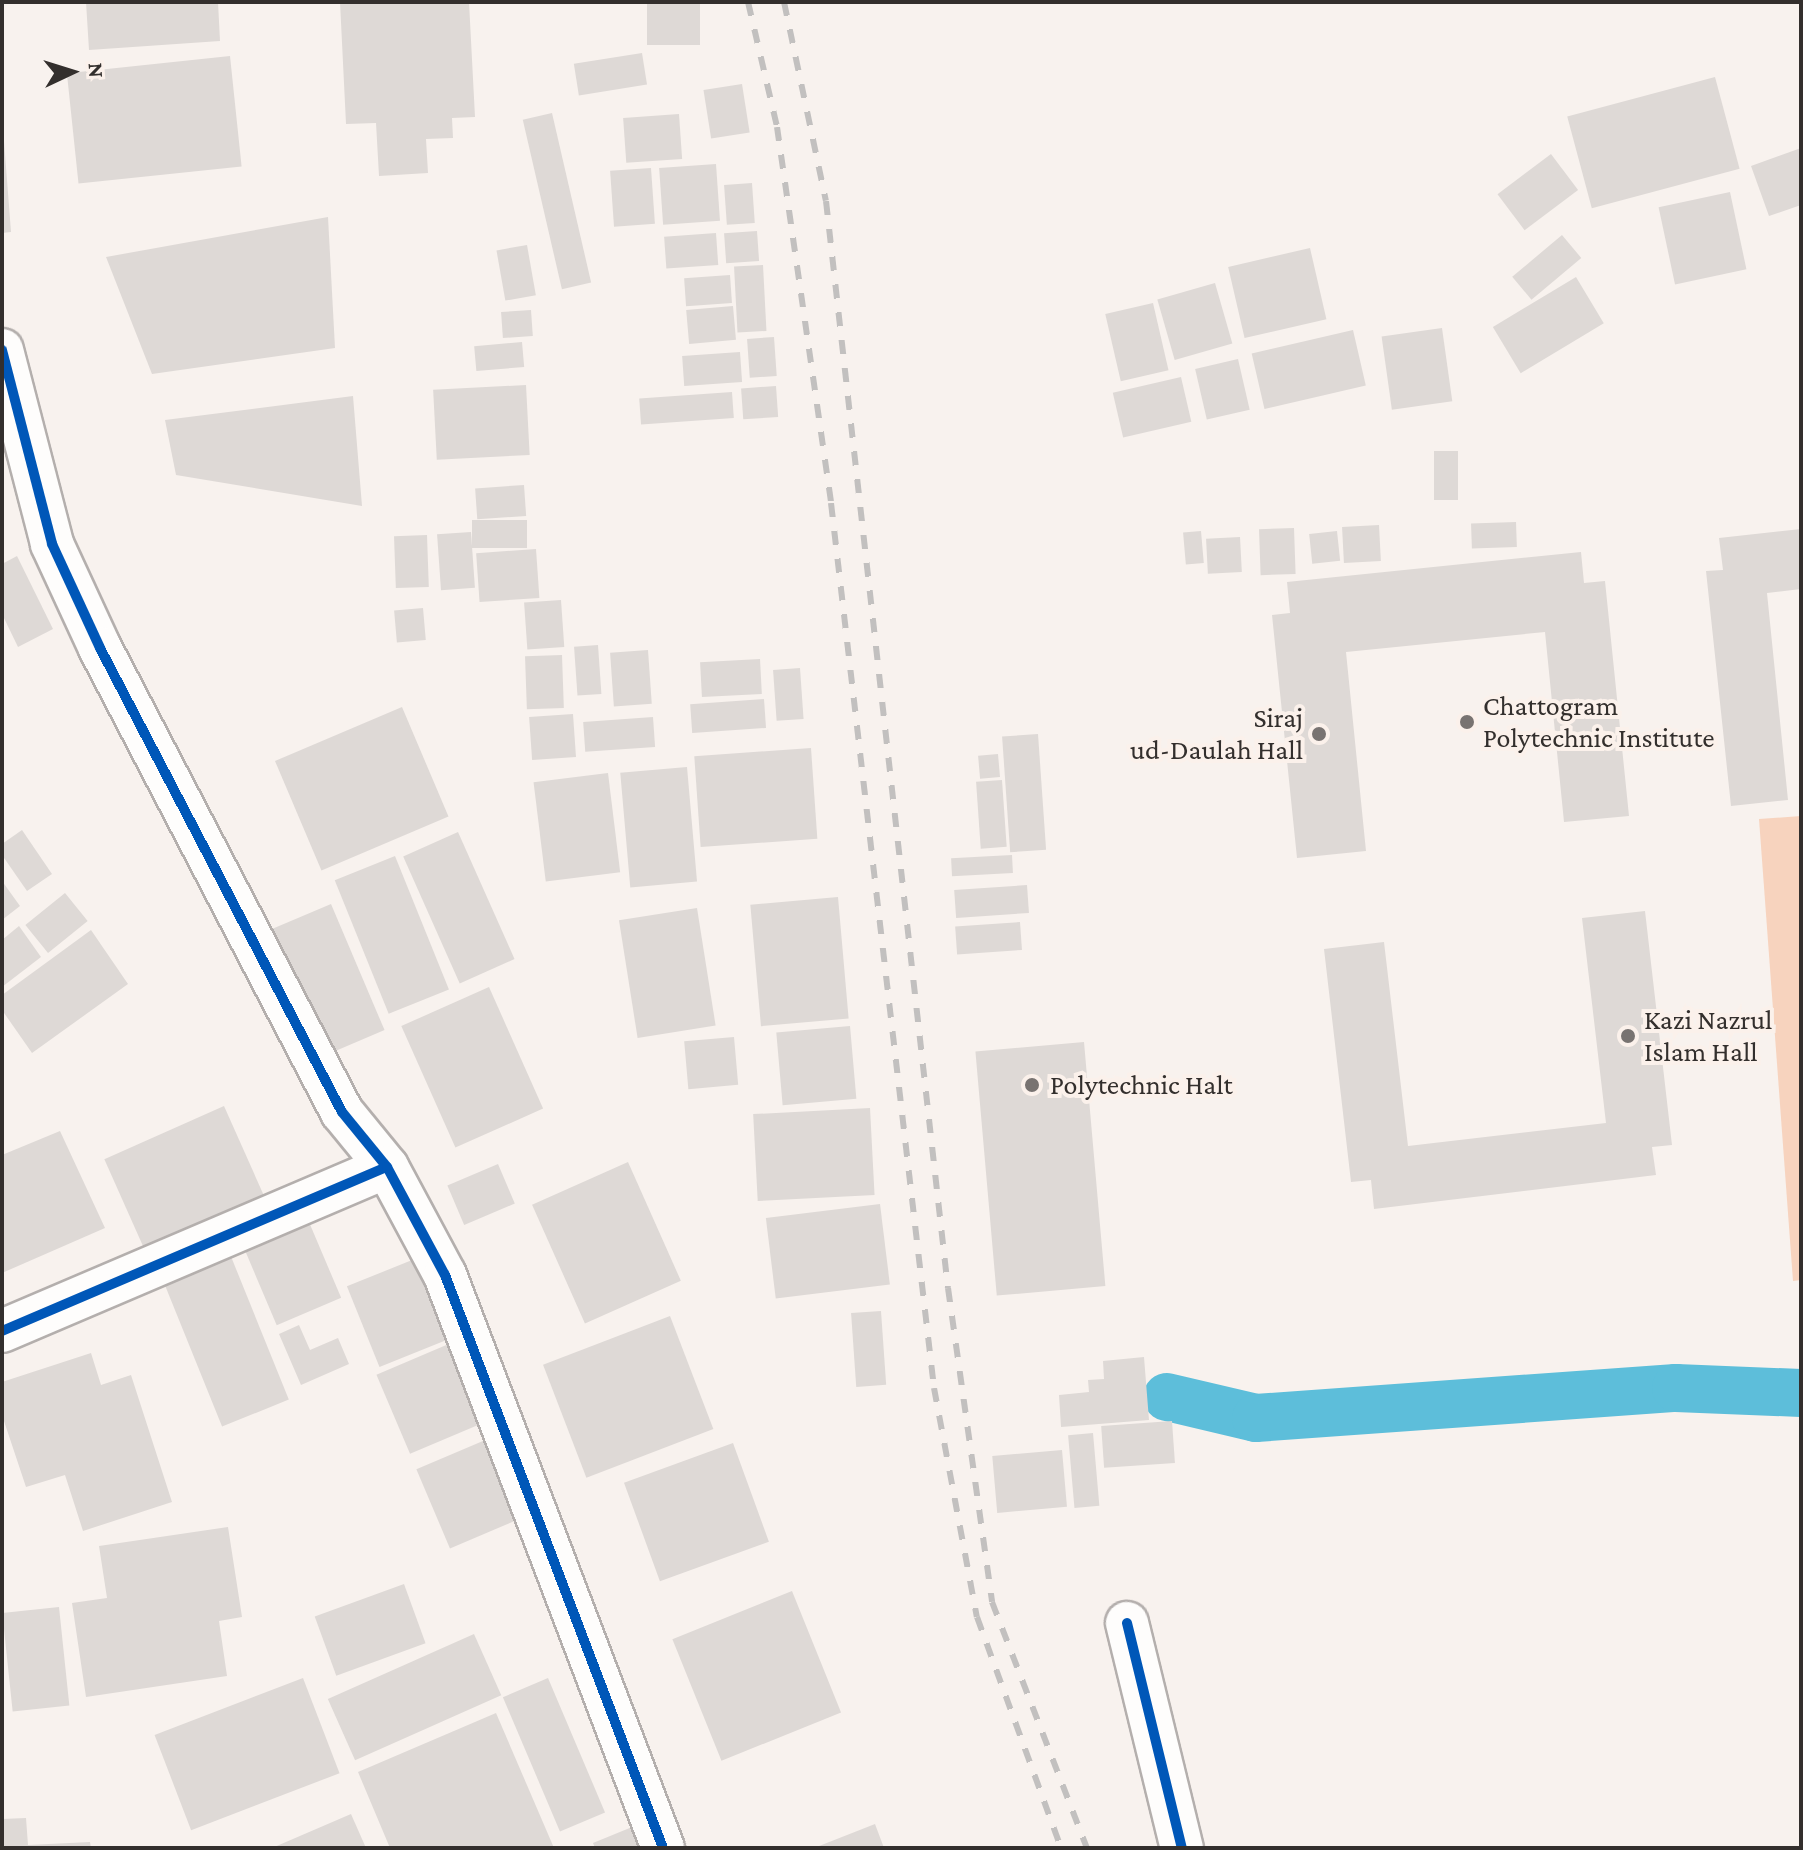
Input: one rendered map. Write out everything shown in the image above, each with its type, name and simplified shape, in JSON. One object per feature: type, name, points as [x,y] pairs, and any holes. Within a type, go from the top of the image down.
[{"type":"street","points":[[2,350],[52,544],[100,648],[342,1112],[387,1167],[445,1275],[663,1848]]},
{"type":"street","points":[[2,1331],[387,1167]]},
{"type":"street","points":[[1127,1623],[1182,1848]]},
{"type":"shaded area","points":[[1801,816],[1801,1280],[1793,1281],[1759,819]]},
{"type":"building","points":[[86,2],[218,2],[220,41],[89,50]]},
{"type":"building","points":[[340,2],[469,2],[475,117],[452,118],[453,138],[426,139],[428,173],[379,176],[376,123],[346,124]]},
{"type":"building","points":[[647,2],[700,2],[700,45],[647,45]]},
{"type":"building","points":[[642,53],[647,85],[579,95],[574,64]]},
{"type":"building","points":[[230,56],[242,166],[79,184],[67,73]]},
{"type":"building","points":[[1715,77],[1740,169],[1592,208],[1567,117]]},
{"type":"building","points":[[742,84],[750,132],[711,138],[703,90]]},
{"type":"building","points":[[552,113],[591,283],[562,289],[523,120]]},
{"type":"building","points":[[679,114],[682,159],[626,163],[623,118]]},
{"type":"building","points":[[2,141],[11,232],[2,233]]},
{"type":"building","points":[[1801,148],[1801,205],[1769,216],[1751,166]]},
{"type":"building","points":[[1551,154],[1578,190],[1525,230],[1497,194]]},
{"type":"building","points":[[716,164],[720,221],[663,225],[659,168]]},
{"type":"building","points":[[651,168],[655,224],[614,227],[610,171]]},
{"type":"building","points":[[752,183],[755,223],[727,225],[724,185]]},
{"type":"building","points":[[1730,192],[1746,269],[1675,284],[1659,207]]},
{"type":"building","points":[[328,217],[335,348],[152,374],[106,257]]},
{"type":"building","points":[[757,231],[759,261],[726,263],[724,233]]},
{"type":"building","points":[[716,233],[718,265],[666,269],[664,237]]},
{"type":"building","points":[[1562,235],[1581,258],[1531,300],[1512,277]]},
{"type":"building","points":[[527,245],[536,295],[505,301],[496,250]]},
{"type":"building","points":[[1310,248],[1326,319],[1245,338],[1228,267]]},
{"type":"building","points":[[763,265],[766,331],[737,332],[734,267]]},
{"type":"building","points":[[730,275],[732,303],[686,306],[684,278]]},
{"type":"building","points":[[1576,277],[1604,323],[1521,373],[1493,327]]},
{"type":"building","points":[[1215,283],[1232,344],[1175,360],[1157,300]]},
{"type":"building","points":[[1153,303],[1169,370],[1121,381],[1105,314]]},
{"type":"building","points":[[733,306],[736,340],[689,344],[686,310]]},
{"type":"building","points":[[531,310],[533,336],[503,338],[501,312]]},
{"type":"building","points":[[1442,328],[1452,401],[1392,410],[1382,336]]},
{"type":"building","points":[[1353,330],[1366,386],[1264,409],[1252,353]]},
{"type":"building","points":[[774,337],[777,376],[750,378],[747,339]]},
{"type":"building","points":[[522,342],[524,367],[476,371],[474,346]]},
{"type":"building","points":[[740,352],[742,382],[684,386],[682,356]]},
{"type":"building","points":[[1238,359],[1250,410],[1207,420],[1195,369]]},
{"type":"building","points":[[1181,377],[1191,422],[1123,438],[1113,393]]},
{"type":"building","points":[[526,385],[530,455],[437,460],[433,390]]},
{"type":"building","points":[[776,386],[778,417],[743,419],[741,388]]},
{"type":"building","points":[[732,392],[734,418],[641,424],[639,398]]},
{"type":"building","points":[[353,396],[362,506],[176,475],[165,420]]},
{"type":"building","points":[[1434,451],[1458,451],[1458,500],[1434,500]]},
{"type":"building","points":[[524,485],[526,516],[477,519],[475,488]]},
{"type":"building","points":[[472,520],[527,520],[527,548],[472,548]]},
{"type":"building","points":[[1516,522],[1517,547],[1472,549],[1471,524]]},
{"type":"building","points":[[1379,525],[1381,561],[1344,563],[1342,527]]},
{"type":"building","points":[[1294,528],[1296,574],[1261,575],[1259,529]]},
{"type":"building","points":[[1801,529],[1801,589],[1767,593],[1788,800],[1731,806],[1706,571],[1723,570],[1719,538]]},
{"type":"building","points":[[1201,531],[1204,563],[1186,564],[1183,533]]},
{"type":"building","points":[[1337,531],[1340,561],[1312,564],[1309,534]]},
{"type":"building","points":[[471,532],[475,588],[441,590],[437,534]]},
{"type":"building","points":[[427,535],[429,587],[396,588],[394,536]]},
{"type":"building","points":[[1240,537],[1242,572],[1208,574],[1206,539]]},
{"type":"building","points":[[536,549],[539,598],[480,602],[476,553]]},
{"type":"building","name":"Siraj ud-Daulah Hall","points":[[1581,552],[1584,583],[1605,581],[1629,816],[1564,822],[1545,632],[1346,652],[1366,851],[1297,858],[1272,615],[1290,613],[1287,582]]},
{"type":"building","points":[[17,556],[53,629],[18,647],[2,614],[2,564]]},
{"type":"building","points":[[561,600],[564,647],[527,649],[524,603]]},
{"type":"building","points":[[423,608],[426,640],[397,642],[394,611]]},
{"type":"building","points":[[598,645],[601,694],[577,696],[574,647]]},
{"type":"building","points":[[648,650],[652,704],[614,707],[610,653]]},
{"type":"building","points":[[562,655],[564,708],[527,709],[525,656]]},
{"type":"building","points":[[760,659],[762,694],[702,697],[700,662]]},
{"type":"building","points":[[800,668],[804,719],[777,721],[773,670]]},
{"type":"building","points":[[764,699],[766,728],[692,733],[690,704]]},
{"type":"building","points":[[402,707],[448,817],[321,870],[275,761]]},
{"type":"building","points":[[573,714],[576,757],[532,760],[529,717]]},
{"type":"building","points":[[653,717],[655,747],[585,752],[583,722]]},
{"type":"building","points":[[1038,734],[1046,850],[1010,852],[1002,737]]},
{"type":"building","points":[[811,748],[817,839],[701,847],[694,756]]},
{"type":"building","points":[[998,754],[1000,777],[980,779],[978,756]]},
{"type":"building","points":[[687,767],[697,882],[630,887],[620,773]]},
{"type":"building","points":[[608,773],[620,872],[546,881],[534,782]]},
{"type":"building","points":[[1002,780],[1007,847],[981,849],[976,782]]},
{"type":"building","points":[[22,830],[52,874],[27,891],[2,855],[2,844]]},
{"type":"building","points":[[458,832],[515,959],[460,983],[403,856]]},
{"type":"building","points":[[1012,855],[1013,873],[952,876],[951,858]]},
{"type":"building","points":[[395,856],[449,990],[389,1014],[335,880]]},
{"type":"building","points":[[2,881],[20,906],[2,920]]},
{"type":"building","points":[[1027,885],[1029,913],[956,918],[954,890]]},
{"type":"building","points":[[65,893],[88,921],[48,953],[25,925]]},
{"type":"building","points":[[838,897],[849,1019],[761,1026],[750,905]]},
{"type":"building","points":[[331,904],[385,1030],[322,1057],[268,931]]},
{"type":"building","points":[[697,908],[716,1026],[638,1038],[619,920]]},
{"type":"building","name":"Kazi Nazrul Islam Hall","points":[[1645,911],[1672,1145],[1652,1147],[1656,1175],[1374,1209],[1371,1180],[1351,1182],[1324,949],[1384,942],[1408,1146],[1606,1123],[1582,918]]},
{"type":"building","points":[[1020,922],[1022,950],[957,954],[955,927]]},
{"type":"building","points":[[19,926],[41,957],[2,987],[2,940]]},
{"type":"building","points":[[91,930],[128,984],[32,1053],[2,1010],[2,995]]},
{"type":"building","points":[[489,987],[543,1109],[455,1148],[401,1026]]},
{"type":"building","points":[[850,1026],[856,1099],[783,1105],[776,1032]]},
{"type":"building","points":[[734,1037],[738,1085],[688,1089],[684,1041]]},
{"type":"building","points":[[1084,1042],[1105,1286],[997,1296],[975,1051]]},
{"type":"building","points":[[224,1106],[264,1196],[144,1249],[104,1159]]},
{"type":"building","points":[[870,1108],[875,1195],[758,1201],[753,1114]]},
{"type":"building","points":[[60,1131],[105,1228],[2,1273],[2,1155]]},
{"type":"building","points":[[628,1162],[681,1281],[585,1323],[532,1205]]},
{"type":"building","points":[[498,1164],[515,1204],[464,1225],[447,1185]]},
{"type":"building","points":[[880,1204],[890,1284],[776,1298],[766,1218]]},
{"type":"building","points":[[306,1215],[341,1298],[277,1325],[242,1242]]},
{"type":"building","points":[[230,1254],[289,1400],[222,1427],[163,1281]]},
{"type":"building","points":[[422,1256],[455,1337],[379,1367],[347,1286]]},
{"type":"building","points":[[881,1311],[886,1385],[856,1387],[851,1313]]},
{"type":"building","points":[[670,1316],[713,1429],[586,1478],[543,1365]]},
{"type":"building","points":[[299,1325],[310,1350],[338,1338],[349,1364],[301,1385],[279,1334]]},
{"type":"building","points":[[451,1343],[485,1422],[410,1454],[376,1375]]},
{"type":"building","points":[[91,1353],[101,1385],[131,1375],[172,1502],[83,1531],[65,1475],[26,1487],[2,1415],[2,1382]]},
{"type":"building","points":[[1144,1357],[1149,1420],[1061,1427],[1059,1395],[1089,1392],[1088,1380],[1104,1379],[1103,1361]]},
{"type":"building","points":[[1172,1421],[1175,1463],[1104,1468],[1101,1426]]},
{"type":"building","points":[[1093,1433],[1099,1506],[1074,1508],[1068,1435]]},
{"type":"building","points":[[490,1438],[524,1517],[450,1548],[416,1469]]},
{"type":"building","points":[[733,1443],[769,1542],[660,1581],[624,1483]]},
{"type":"building","points":[[1062,1450],[1067,1507],[997,1513],[992,1456]]},
{"type":"building","points":[[228,1527],[242,1617],[219,1621],[227,1676],[86,1697],[72,1603],[107,1598],[99,1546]]},
{"type":"building","points":[[404,1584],[426,1643],[336,1676],[315,1616]]},
{"type":"building","points":[[792,1591],[841,1712],[721,1761],[672,1639]]},
{"type":"building","points":[[59,1607],[69,1705],[13,1711],[2,1613]]},
{"type":"building","points":[[474,1634],[501,1695],[355,1760],[328,1699]]},
{"type":"building","points":[[303,1678],[340,1773],[191,1830],[155,1735]]},
{"type":"building","points":[[548,1678],[605,1812],[560,1832],[503,1697]]},
{"type":"building","points":[[496,1713],[554,1848],[390,1848],[358,1772]]},
{"type":"building","points":[[351,1814],[366,1848],[272,1848]]},
{"type":"building","points":[[26,1818],[28,1845],[90,1842],[91,1848],[2,1848],[2,1819]]},
{"type":"building","points":[[875,1824],[884,1848],[814,1848]]},
{"type":"building","points":[[637,1825],[646,1848],[595,1848],[593,1843]]},
{"type":"waterway","points":[[1167,1397],[1256,1418],[1676,1388],[1801,1393]]},
{"type":"railway","points":[[748,2],[777,127],[831,503],[934,1388],[977,1617],[1061,1848]]},
{"type":"railway","points":[[784,2],[826,201],[948,1288],[992,1602],[1087,1848]]},
{"type":"cycle path","points":[[2,350],[52,544],[100,648],[342,1112],[387,1167]]},
{"type":"cycle path","points":[[2,1331],[387,1167],[445,1275],[663,1848]]},
{"type":"cycle path","points":[[1127,1623],[1182,1848]]},
{"type":"place","name":"Chattogram Polytechnic Institute","points":[[1467,722]]},
{"type":"place","name":"Siraj ud-Daulah Hall","points":[[1319,734]]},
{"type":"place","name":"Kazi Nazrul Islam Hall","points":[[1628,1036]]},
{"type":"place","name":"Polytechnic Halt","points":[[1032,1085]]}]
